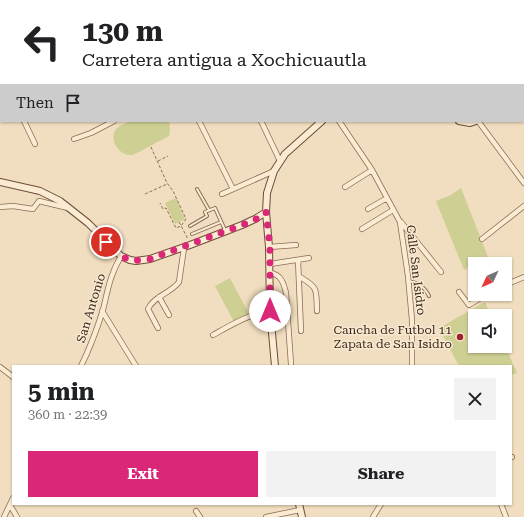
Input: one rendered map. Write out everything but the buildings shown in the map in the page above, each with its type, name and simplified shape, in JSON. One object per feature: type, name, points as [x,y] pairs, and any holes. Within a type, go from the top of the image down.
[{"type":"main road","points":[[275,365],[270,311],[270,247],[266,212],[267,193],[274,171],[280,161],[321,122]]},
{"type":"main road","points":[[0,182],[40,191],[70,208],[88,223],[120,256],[130,260],[143,260],[184,248],[256,219],[266,212]]},
{"type":"main road","points":[[299,507],[302,517]]},
{"type":"street","points":[[24,122],[35,144]]},
{"type":"street","points":[[74,139],[91,134],[112,122]]},
{"type":"street","points":[[200,122],[233,189]]},
{"type":"street","points":[[261,122],[280,161]]},
{"type":"street","name":"Calle San Isidro","points":[[340,122],[372,170],[400,222],[409,281],[412,320],[412,365]]},
{"type":"street","points":[[478,122],[524,184]]},
{"type":"street","points":[[345,186],[372,170]]},
{"type":"street","points":[[222,194],[274,171]]},
{"type":"street","points":[[368,209],[387,198]]},
{"type":"street","points":[[0,207],[13,206],[33,209],[39,201],[60,207],[70,208]]},
{"type":"street","points":[[482,239],[524,206]]},
{"type":"street","points":[[362,229],[393,210]]},
{"type":"street","points":[[400,222],[441,272]]},
{"type":"street","points":[[270,247],[296,245]]},
{"type":"street","points":[[158,328],[148,309],[159,296],[176,286],[179,282],[184,248]]},
{"type":"street","name":"San Antonio","points":[[81,365],[91,345],[102,311],[111,275],[120,256]]},
{"type":"street","points":[[270,264],[309,258]]},
{"type":"street","points":[[298,260],[300,277],[301,331]]},
{"type":"street","points":[[270,273],[278,276],[283,283],[286,293],[291,364]]},
{"type":"street","points":[[300,277],[314,286],[316,291],[317,311]]},
{"type":"street","points":[[512,282],[524,277]]},
{"type":"street","points":[[459,292],[469,305],[476,301]]},
{"type":"street","points":[[159,296],[169,315]]},
{"type":"street","points":[[102,311],[135,365]]},
{"type":"street","points":[[213,335],[247,317],[270,311]]},
{"type":"street","points":[[0,367],[12,376]]},
{"type":"street","points":[[4,517],[12,500]]},
{"type":"street","points":[[10,505],[17,517]]},
{"type":"street","points":[[372,517],[380,505]]},
{"type":"street","points":[[501,505],[506,517]]},
{"type":"street","points":[[266,517],[299,507]]},
{"type":"street","points":[[196,511],[200,517]]},
{"type":"lane","points":[[197,189],[208,210]]},
{"type":"lane","points":[[190,226],[207,216],[205,212],[214,208],[226,232]]},
{"type":"lane","points":[[192,234],[221,222]]},
{"type":"lane","points":[[409,281],[422,285],[429,296]]},
{"type":"path","points":[[151,147],[186,219],[182,226],[176,228],[166,208],[163,209],[160,203]]},
{"type":"path","points":[[157,161],[168,156]]},
{"type":"path","points":[[145,194],[168,183]]},
{"type":"path","points":[[180,222],[190,245]]},
{"type":"green space","points":[[128,122],[169,122],[169,136],[133,155],[128,155],[120,151],[114,143],[113,138],[116,129]]},
{"type":"green space","points":[[461,188],[488,257],[468,257],[468,268],[464,270],[436,201],[451,195]]},
{"type":"green space","points":[[176,198],[185,219],[175,224],[165,203]]},
{"type":"green space","points":[[230,278],[249,314],[234,322],[215,286]]},
{"type":"green space","name":"Cancha de Futbol 11 Zapata de San Isidro","points":[[485,302],[488,309],[473,309]]},
{"type":"green space","name":"Cancha de Futbol 11 Zapata de San Isidro","points":[[468,312],[468,353],[508,353],[517,373],[512,375],[512,365],[458,365],[439,328]]},
{"type":"place","name":"Cancha de Futbol 11 Zapata de San Isidro","points":[[460,337]]},
{"type":"route","points":[[106,242],[120,256],[130,260],[136,261],[150,259],[184,248],[242,225],[256,219],[266,212],[270,247],[270,311]]}]
